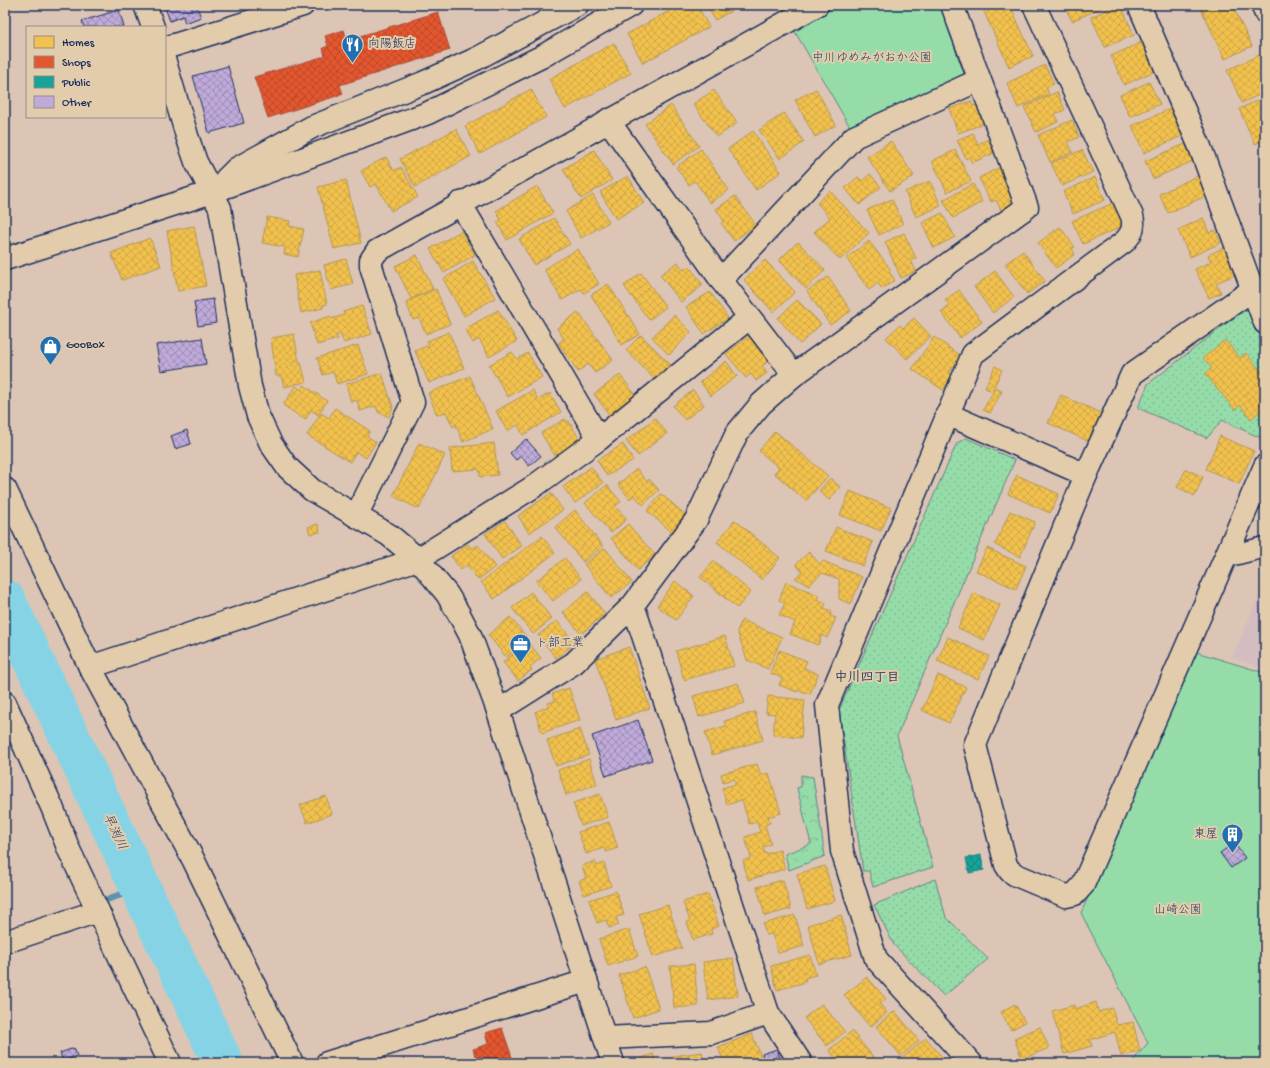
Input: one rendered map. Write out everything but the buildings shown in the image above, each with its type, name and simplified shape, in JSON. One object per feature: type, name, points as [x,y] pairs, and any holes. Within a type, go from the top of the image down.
[{"type":"street","points":[[145,5],[153,26]]},
{"type":"street","points":[[166,48],[254,12],[303,5]]},
{"type":"street","points":[[212,192],[236,169],[312,127],[423,83],[476,59],[577,5]]},
{"type":"street","points":[[5,259],[212,192],[428,113],[541,57],[631,5]]},
{"type":"street","points":[[356,516],[413,402],[371,266],[371,260],[381,247],[817,5]]},
{"type":"street","points":[[498,711],[574,662],[633,605],[696,520],[737,433],[757,409],[794,375],[1027,206],[952,5]]},
{"type":"street","points":[[966,1062],[876,959],[842,851],[827,705],[973,354],[1124,242],[1132,231],[1134,223],[1132,216],[1034,5]]},
{"type":"street","points":[[1139,5],[1200,147],[1265,323]]},
{"type":"street","points":[[1261,5],[1265,14]]},
{"type":"street","points":[[166,66],[186,136],[196,162],[220,208],[250,386],[258,416],[271,444],[287,467],[312,490],[389,536],[418,559],[447,594],[459,614],[470,635],[498,711],[613,1063]]},
{"type":"street","points":[[721,280],[854,137],[979,80]]},
{"type":"street","points":[[608,120],[721,280],[794,375]]},
{"type":"street","points":[[460,203],[599,439]]},
{"type":"street","points":[[1252,290],[1132,374],[1086,475],[975,745],[1006,865],[1010,871],[1016,875],[1066,896],[1075,894],[1083,885],[1265,466]]},
{"type":"street","points":[[90,667],[418,559],[533,487],[599,439],[749,318]]},
{"type":"street","points":[[947,414],[1086,475]]},
{"type":"street","points":[[5,489],[90,667],[193,859],[292,1063]]},
{"type":"street","points":[[1226,557],[1265,547]]},
{"type":"street","points":[[633,605],[768,1013],[801,1063]]},
{"type":"street","points":[[5,703],[52,807],[69,850],[170,1063]]},
{"type":"street","points":[[5,942],[98,911]]},
{"type":"street","points":[[327,1063],[586,981]]},
{"type":"street","points":[[605,1038],[711,1033],[768,1013]]},
{"type":"shaded area","points":[[1265,582],[1265,668],[1232,658]]},
{"type":"green space","name":"中川ゆめみがおか公園","points":[[846,5],[940,5],[964,74],[850,127],[794,30],[819,14]]},
{"type":"green space","points":[[1244,310],[1255,311],[1265,340],[1265,434],[1263,439],[1222,420],[1207,438],[1138,408],[1148,384]]},
{"type":"green space","points":[[966,438],[1015,460],[897,736],[933,867],[873,887],[869,871],[863,871],[839,710],[957,443]]},
{"type":"green space","name":"山崎公園","points":[[1196,652],[1265,673],[1265,1063],[1131,1063],[1148,1043],[1081,913]]},
{"type":"green space","points":[[801,775],[813,777],[825,856],[789,870],[785,854],[811,844],[797,788],[801,787]]},
{"type":"green space","points":[[935,879],[946,917],[988,959],[944,996],[894,945],[874,905]]},
{"type":"waterway","name":"早渕川","points":[[5,600],[223,1063]]},
{"type":"waterway","points":[[108,899],[141,888]]},
{"type":"place","name":"向陽飯店","points":[[352,64]]},
{"type":"place","name":"GooBox","points":[[51,366]]},
{"type":"place","name":"ト部工業","points":[[521,664]]},
{"type":"place","name":"東屋","points":[[1233,854]]},
{"type":"district","name":"中川四丁目","points":[[867,678]]}]
